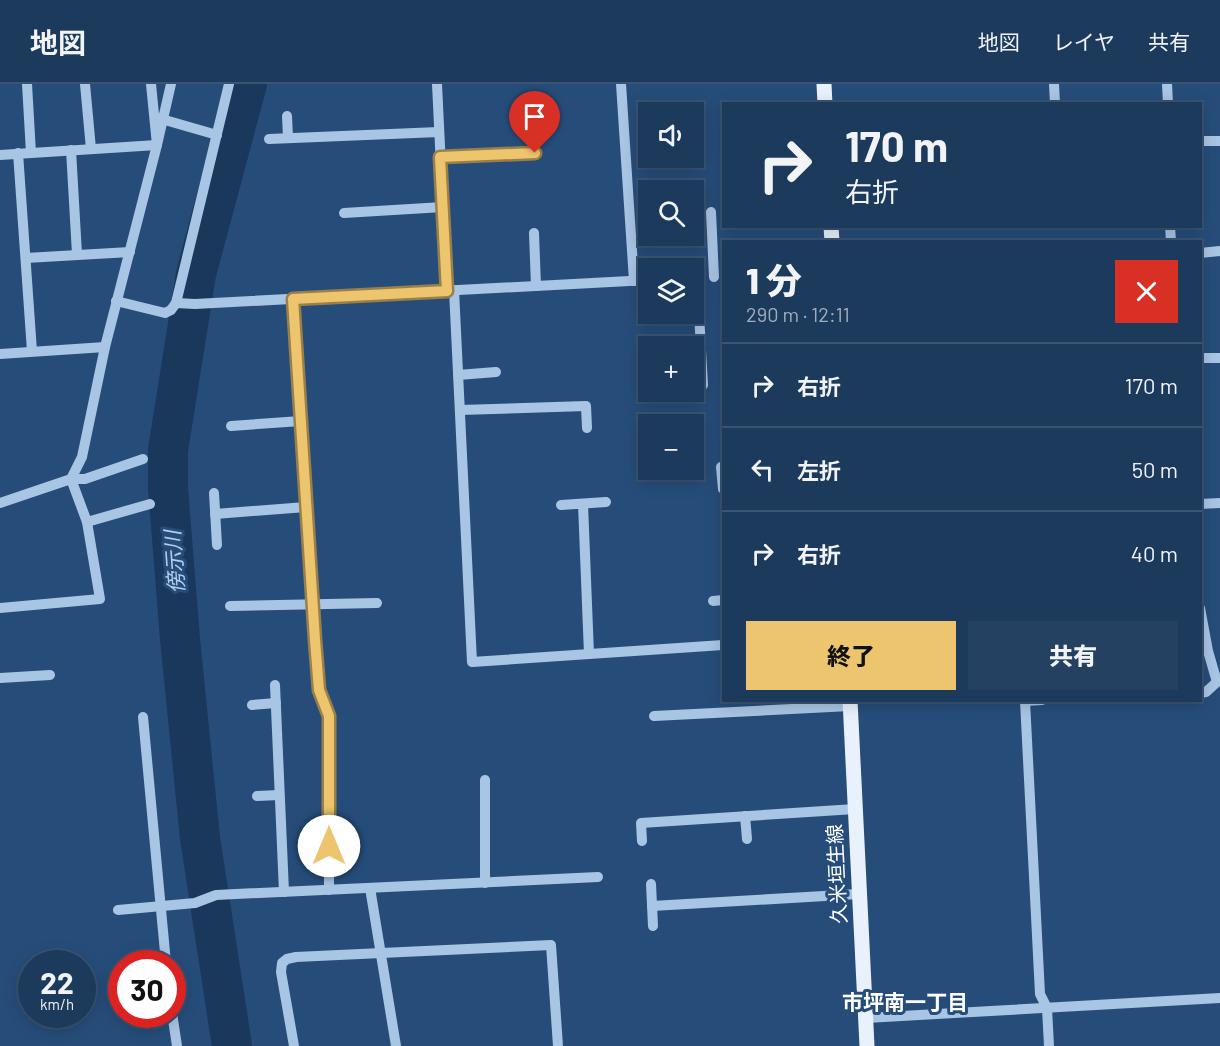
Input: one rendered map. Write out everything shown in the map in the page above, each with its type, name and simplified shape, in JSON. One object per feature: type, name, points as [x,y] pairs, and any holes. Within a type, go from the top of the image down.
[{"type":"main road","points":[[824,84],[825,102]]},
{"type":"main road","name":"久米垣生線","points":[[850,703],[867,1046]]},
{"type":"street","points":[[27,84],[31,153]]},
{"type":"street","points":[[85,84],[91,148]]},
{"type":"street","points":[[0,609],[100,599],[87,522],[71,479],[81,457],[105,347],[157,145],[158,119],[151,84]]},
{"type":"street","points":[[158,119],[171,84]]},
{"type":"street","points":[[117,301],[165,313],[179,303],[229,84]]},
{"type":"street","points":[[437,84],[443,207],[458,375],[472,662],[722,645]]},
{"type":"street","points":[[621,84],[634,281]]},
{"type":"street","points":[[1054,84],[1055,102]]},
{"type":"street","points":[[1167,84],[1168,102]]},
{"type":"street","points":[[287,116],[288,138]]},
{"type":"street","points":[[158,119],[217,135]]},
{"type":"street","points":[[269,139],[439,132]]},
{"type":"street","points":[[1202,141],[1220,141]]},
{"type":"street","points":[[0,154],[157,145]]},
{"type":"street","points":[[71,150],[77,254]]},
{"type":"street","points":[[18,153],[32,351]]},
{"type":"street","points":[[440,157],[535,153]]},
{"type":"street","points":[[344,213],[443,207]]},
{"type":"street","points":[[711,212],[718,277]]},
{"type":"street","points":[[534,233],[536,286]]},
{"type":"street","points":[[1202,253],[1220,251]]},
{"type":"street","points":[[26,258],[130,252]]},
{"type":"street","points":[[179,303],[638,281]]},
{"type":"street","points":[[293,299],[319,690],[329,716],[329,890]]},
{"type":"street","points":[[0,354],[105,347]]},
{"type":"street","points":[[1202,358],[1220,358]]},
{"type":"street","points":[[458,375],[496,372]]},
{"type":"street","points":[[460,410],[586,406],[587,428]]},
{"type":"street","points":[[231,426],[301,421]]},
{"type":"street","points":[[0,503],[71,479],[85,479],[143,459]]},
{"type":"street","points":[[721,467],[722,478]]},
{"type":"street","points":[[214,493],[217,544]]},
{"type":"street","points":[[561,505],[606,502]]},
{"type":"street","points":[[1202,504],[1220,502]]},
{"type":"street","points":[[87,522],[150,504]]},
{"type":"street","points":[[583,504],[589,654]]},
{"type":"street","points":[[215,514],[306,507]]},
{"type":"street","points":[[230,606],[377,603]]},
{"type":"street","points":[[1202,630],[1204,651],[1217,682],[1202,693]]},
{"type":"street","points":[[0,678],[50,675]]},
{"type":"street","points":[[275,685],[284,892]]},
{"type":"street","points":[[1025,702],[1040,994],[1047,1008],[1049,1046]]},
{"type":"street","points":[[252,705],[276,703]]},
{"type":"street","points":[[654,716],[850,703]]},
{"type":"street","points":[[143,717],[165,950]]},
{"type":"street","points":[[485,780],[485,883]]},
{"type":"street","points":[[257,796],[279,795]]},
{"type":"street","points":[[642,842],[640,823],[855,809]]},
{"type":"street","points":[[745,816],[747,839]]},
{"type":"street","points":[[118,910],[195,903],[216,895],[598,877]]},
{"type":"street","points":[[651,884],[653,926]]},
{"type":"street","points":[[370,888],[396,1046]]},
{"type":"street","points":[[652,906],[859,894]]},
{"type":"street","points":[[294,1046],[281,972],[282,963],[287,959],[551,945],[558,1046]]},
{"type":"street","points":[[866,1018],[1220,998]]},
{"type":"street","points":[[174,1028],[177,1046]]},
{"type":"waterway","name":"傍示川","points":[[232,1046],[200,838],[180,639],[168,488],[168,450],[196,274],[247,84]]},
{"type":"district","name":"市坪南一丁目","points":[[905,1003]]},
{"type":"route","points":[[329,846],[329,716],[319,690],[293,299],[447,291],[440,157],[535,153]]}]
